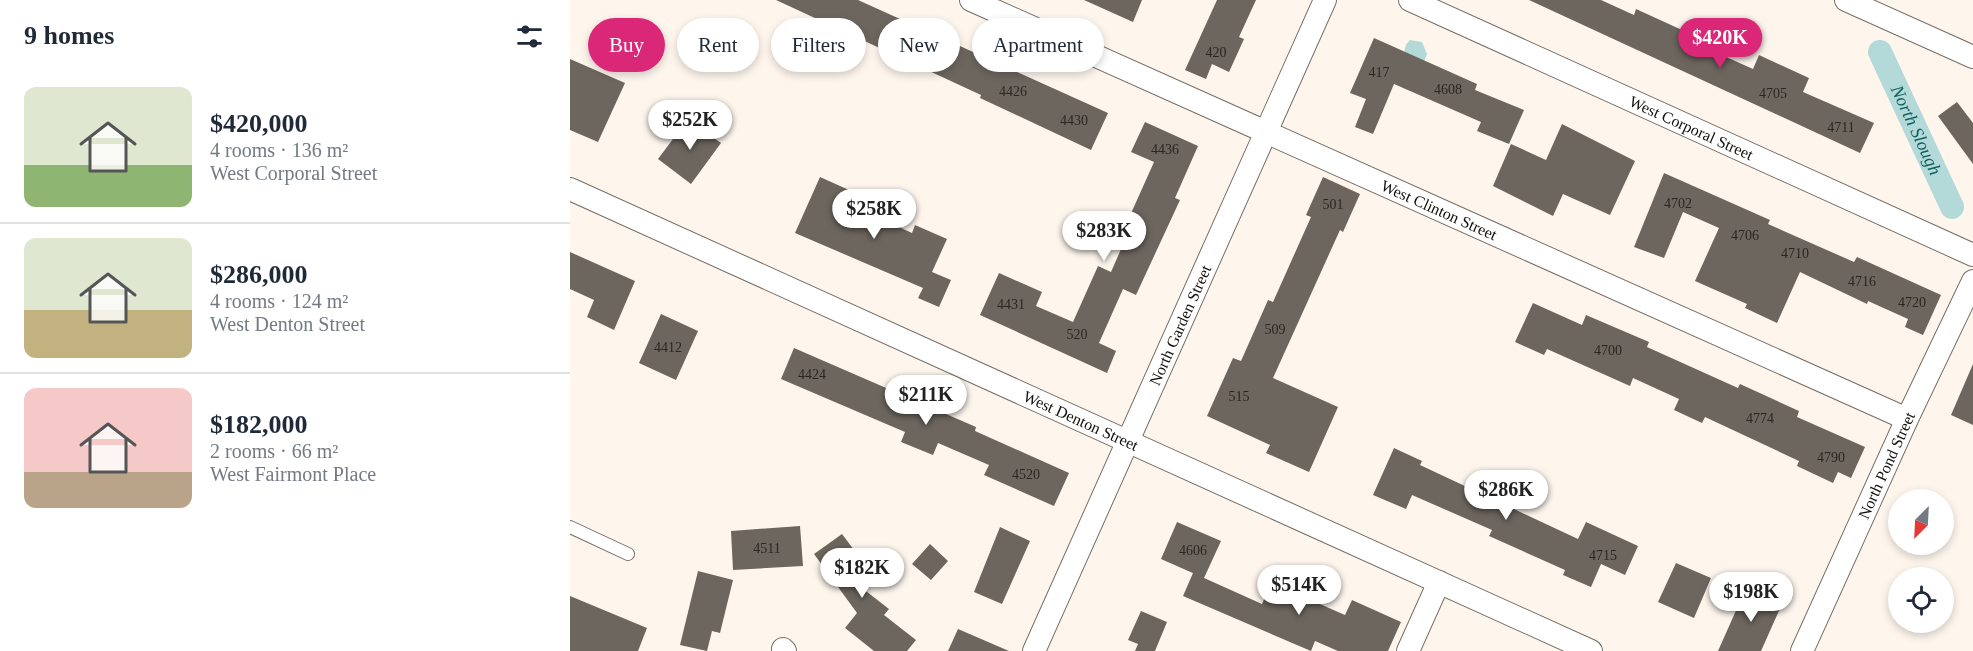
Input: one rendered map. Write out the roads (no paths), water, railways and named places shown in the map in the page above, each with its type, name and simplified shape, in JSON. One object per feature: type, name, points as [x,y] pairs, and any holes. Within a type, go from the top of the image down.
[{"type":"street","name":"West Clinton Street","points":[[971,0],[1906,419]]},
{"type":"street","name":"North Garden Street","points":[[1034,651],[1325,0]]},
{"type":"street","name":"West Corporal Street","points":[[1410,0],[1973,255]]},
{"type":"street","points":[[1846,0],[1884,8],[1973,57]]},
{"type":"street","name":"West Denton Street","points":[[570,189],[1591,651]]},
{"type":"street","name":"North Pond Street","points":[[1802,651],[1906,419],[1973,281]]},
{"type":"street","points":[[1408,651],[1439,582]]},
{"type":"lane","points":[[570,527],[628,554]]},
{"type":"water","points":[[1410,40],[1422,42],[1427,54],[1418,77],[1405,54],[1406,45]]},
{"type":"waterway","name":"North Slough","points":[[1880,52],[1952,207]]}]
